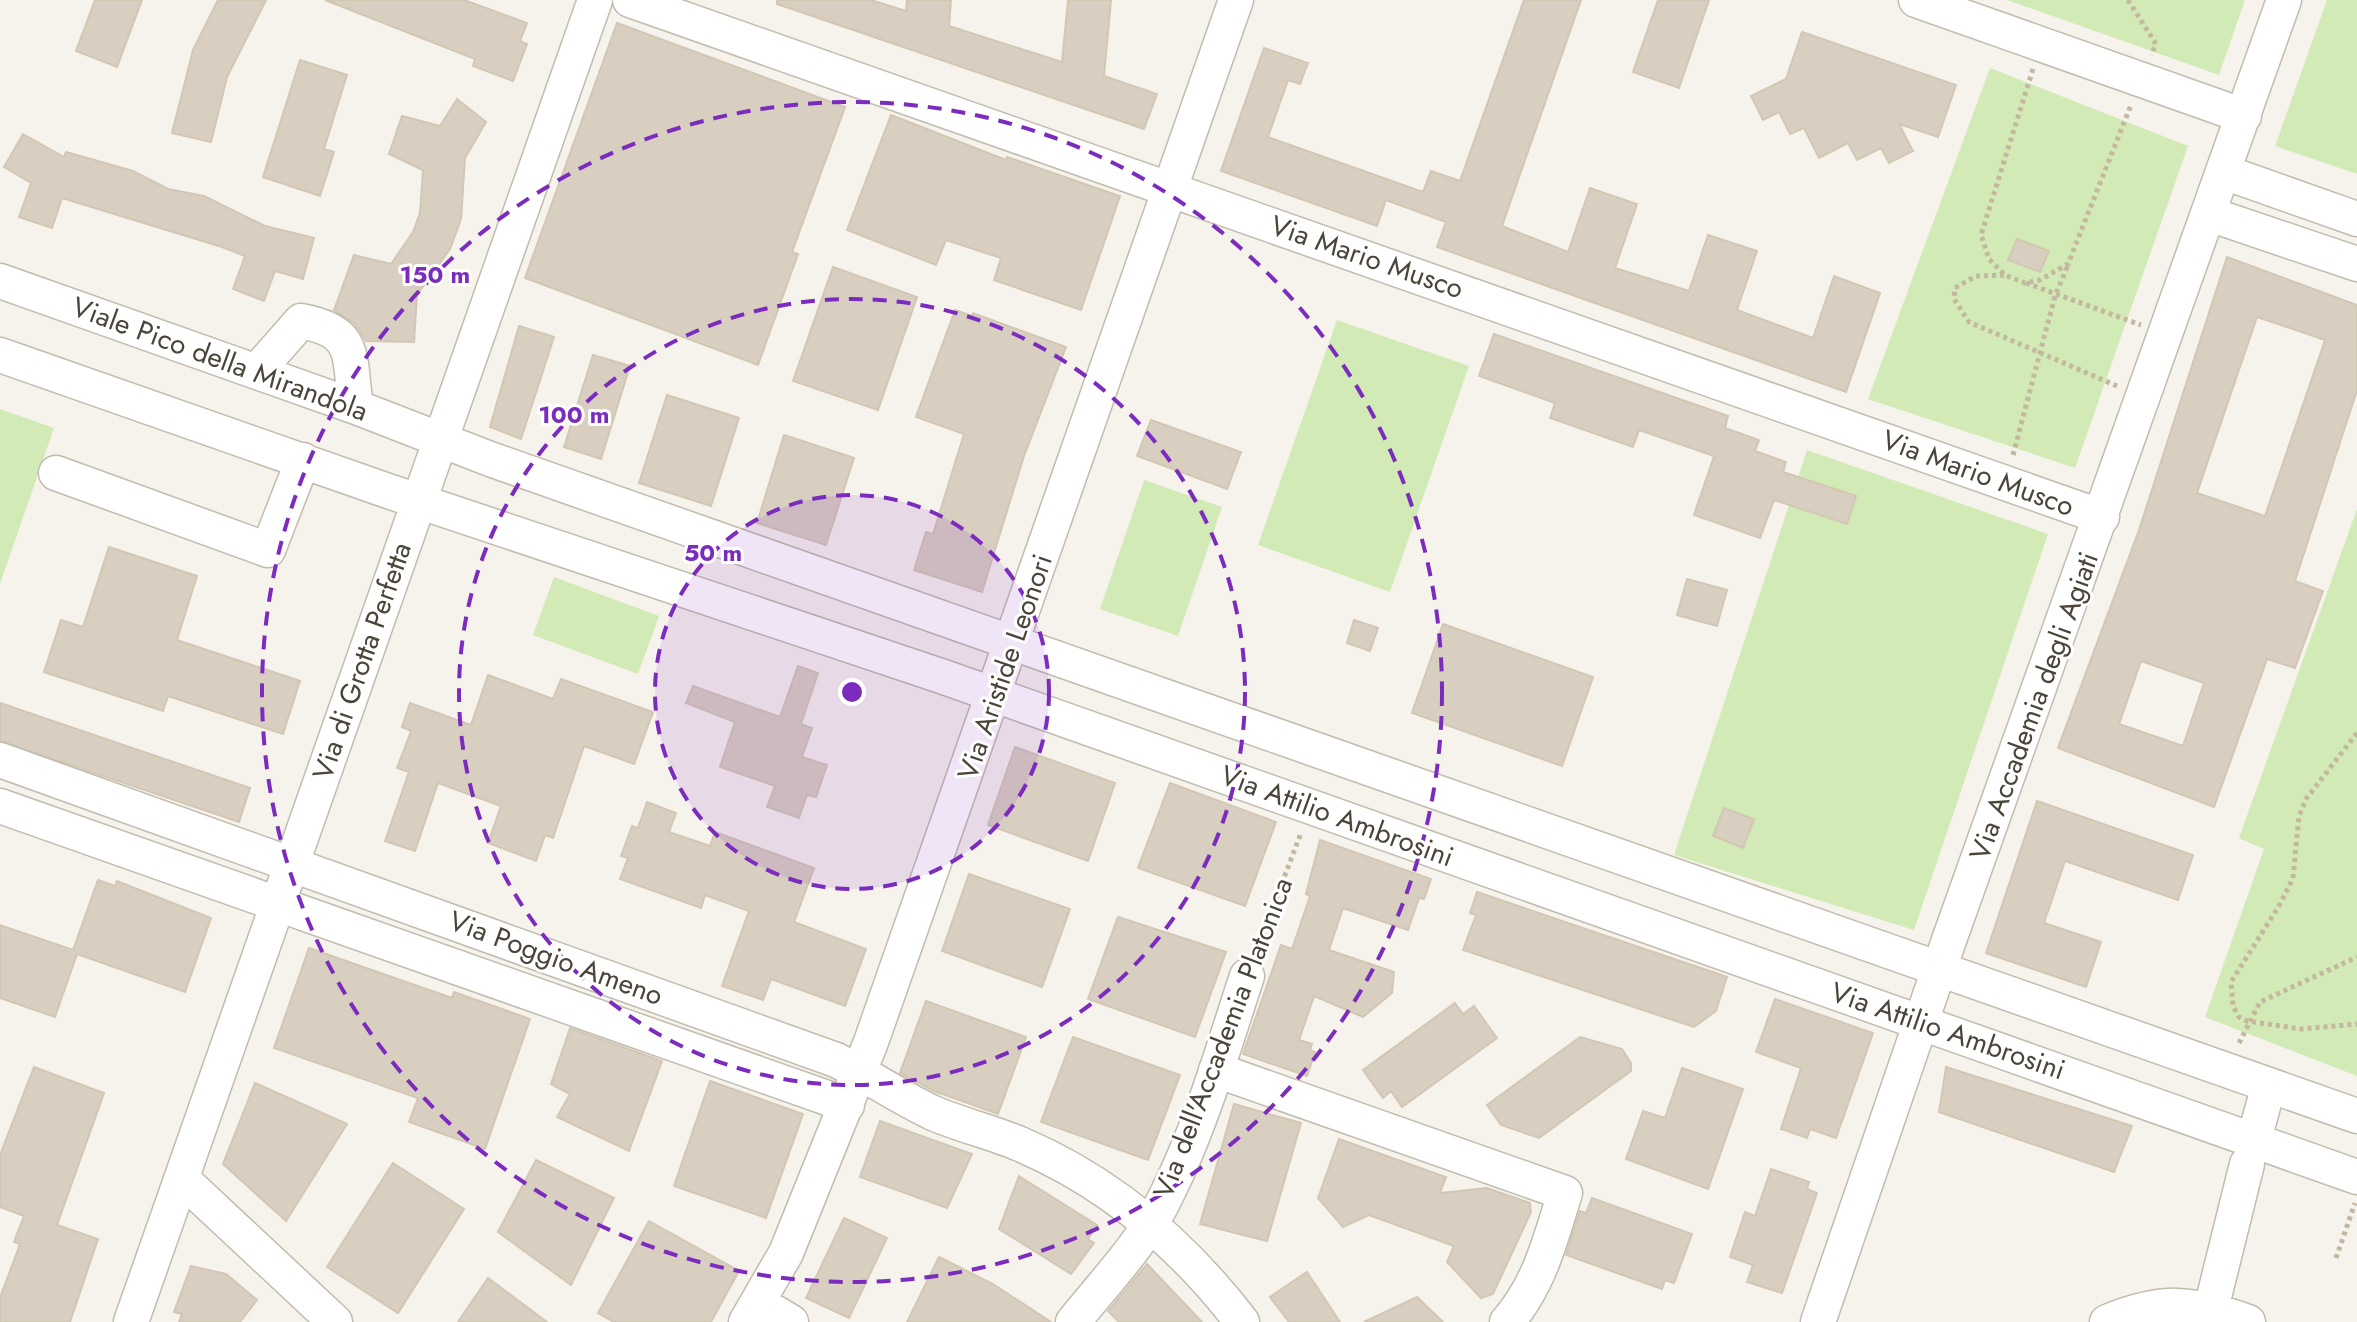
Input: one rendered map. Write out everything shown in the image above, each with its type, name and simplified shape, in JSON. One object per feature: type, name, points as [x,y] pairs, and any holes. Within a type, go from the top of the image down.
[{"type":"street","name":"Via di Grotta Perfetta","points":[[131,1322],[595,0]]},
{"type":"street","name":"Via Mario Musco","points":[[630,0],[2102,517]]},
{"type":"street","name":"Via Aristide Leonori","points":[[752,1312],[786,1253],[847,1105],[995,696],[1236,0]]},
{"type":"street","points":[[1916,0],[2244,116]]},
{"type":"street","name":"Via Accademia degli Agiati","points":[[1818,1322],[1920,1022],[2284,0]]},
{"type":"street","points":[[2224,172],[2357,219]]},
{"type":"street","points":[[2209,214],[2357,264]]},
{"type":"street","name":"Viale Pico della Mirandola","points":[[0,281],[439,439]]},
{"type":"street","points":[[257,371],[301,321],[330,327],[346,343],[356,407]]},
{"type":"street","points":[[0,355],[417,500]]},
{"type":"street","name":"Via Attilio Ambrosini","points":[[439,439],[2357,1116]]},
{"type":"street","points":[[56,473],[268,550],[303,460]]},
{"type":"street","name":"Via Attilio Ambrosini","points":[[417,500],[995,696],[1920,1022],[2250,1152],[2357,1177]]},
{"type":"street","name":"Via Poggio Ameno","points":[[0,760],[821,1053],[935,1114],[1053,1159],[1150,1224],[1191,1263],[1242,1322]]},
{"type":"street","name":"Via Poggio Ameno","points":[[0,806],[847,1105]]},
{"type":"street","points":[[224,883],[232,880],[240,867],[236,843]]},
{"type":"street","points":[[330,923],[330,898],[345,883]]},
{"type":"street","name":"Via dell'Accademia Platonica","points":[[1073,1322],[1150,1224],[1167,1195],[1216,1070],[1247,976]]},
{"type":"street","points":[[806,1091],[821,1053]]},
{"type":"street","points":[[1216,1070],[1565,1193],[1539,1275],[1527,1299],[1507,1322]]},
{"type":"street","points":[[2211,1309],[2269,1085]]},
{"type":"street","points":[[182,1179],[335,1322]]},
{"type":"street","points":[[2107,1322],[2155,1305],[2177,1303],[2211,1309],[2248,1322]]},
{"type":"street","points":[[752,1312],[791,1322]]},
{"type":"path","points":[[2003,481],[2055,296],[2156,44],[2128,0]]},
{"type":"path","points":[[2042,46],[2027,84],[1981,235],[1983,249],[2005,275],[2055,296],[2167,334]]},
{"type":"path","points":[[2025,283],[2040,280],[2068,264]]},
{"type":"path","points":[[2005,275],[1963,280],[1955,288],[1954,299],[1969,322],[2144,399]]},
{"type":"path","points":[[2357,733],[2306,799],[2299,816],[2293,878],[2231,982],[2233,1006],[2239,1017],[2247,1021],[2301,1029],[2357,1024]]},
{"type":"path","name":"Via dell'Accademia Platonica","points":[[1247,976],[1294,852]]},
{"type":"path","points":[[2227,1070],[2247,1021],[2260,1002],[2357,957]]},
{"type":"path","points":[[2336,1258],[2357,1199]]},
{"type":"green space","points":[[2007,0],[2245,0],[2219,75]]},
{"type":"green space","points":[[2327,0],[2357,0],[2357,174],[2275,146]]},
{"type":"green space","points":[[1990,68],[2188,146],[2075,468],[1868,399]]},
{"type":"green space","points":[[1337,320],[1469,366],[1390,592],[1258,545]]},
{"type":"green space","points":[[0,409],[54,428],[0,584]]},
{"type":"green space","points":[[1807,450],[2048,534],[1914,930],[1674,855]]},
{"type":"green space","points":[[1144,480],[1222,507],[1178,636],[1100,609]]},
{"type":"green space","points":[[2357,509],[2357,1076],[2205,1017],[2264,849],[2239,838]]},
{"type":"green space","points":[[554,577],[659,616],[638,674],[533,635]]},
{"type":"building","points":[[95,0],[142,0],[117,67],[76,51]]},
{"type":"building","points":[[218,0],[266,0],[227,77],[211,142],[172,133],[193,50]]},
{"type":"building","points":[[325,0],[464,0],[527,23],[520,41],[527,44],[513,81],[473,66],[475,59]]},
{"type":"building","points":[[777,0],[871,0],[906,11],[907,0],[951,0],[949,26],[1062,62],[1068,0],[1111,0],[1104,76],[1157,94],[1144,129],[777,4]]},
{"type":"building","points":[[1524,0],[1581,0],[1502,226],[1568,252],[1590,188],[1637,204],[1615,268],[1689,291],[1708,235],[1757,251],[1737,310],[1813,338],[1834,276],[1880,293],[1846,392],[1437,247],[1446,222],[1386,200],[1377,226],[1221,171],[1264,48],[1308,63],[1300,84],[1288,80],[1268,137],[1423,192],[1431,171],[1460,181]]},
{"type":"building","points":[[1658,0],[1709,0],[1679,88],[1633,72]]},
{"type":"building","points":[[617,23],[845,107],[792,252],[798,254],[758,365],[525,278]]},
{"type":"building","points":[[1802,32],[1956,85],[1938,137],[1899,124],[1913,151],[1889,163],[1881,148],[1857,160],[1848,143],[1819,158],[1804,128],[1790,134],[1779,112],[1763,120],[1751,96],[1786,79]]},
{"type":"building","points":[[300,60],[347,75],[324,149],[334,152],[320,196],[263,177]]},
{"type":"building","points":[[457,99],[486,122],[465,158],[461,219],[450,249],[417,295],[414,342],[366,341],[355,324],[334,310],[354,255],[391,264],[413,232],[420,213],[423,170],[389,154],[402,116],[440,126]]},
{"type":"building","points":[[891,115],[1006,160],[1007,157],[1120,196],[1081,310],[994,280],[1001,258],[946,240],[936,265],[847,230]]},
{"type":"building","points":[[23,134],[64,157],[66,152],[133,171],[168,189],[204,196],[265,226],[314,238],[303,279],[275,271],[264,301],[233,289],[245,256],[222,247],[62,198],[52,228],[19,217],[31,183],[4,167]]},
{"type":"building","points":[[2017,239],[2049,251],[2040,272],[2008,260]]},
{"type":"building","points":[[2227,257],[2357,305],[2357,390],[2295,581],[2323,591],[2295,668],[2267,659],[2214,807],[2058,748],[2139,530]],"holes":[[[2257,317],[2325,340],[2265,516],[2197,493]],[[2141,661],[2204,683],[2183,746],[2119,724]]]},
{"type":"building","points":[[833,267],[917,297],[878,410],[793,381]]},
{"type":"building","points":[[955,310],[972,316],[973,313],[1066,347],[1024,456],[982,592],[914,570],[926,532],[933,534],[964,434],[916,417]]},
{"type":"building","points":[[519,326],[554,337],[521,439],[490,427]]},
{"type":"building","points":[[1494,334],[1728,416],[1725,428],[1759,440],[1755,451],[1786,462],[1783,472],[1856,496],[1847,524],[1774,500],[1760,538],[1694,515],[1714,456],[1639,430],[1633,447],[1550,418],[1555,403],[1479,376]]},
{"type":"building","points":[[593,355],[630,366],[601,459],[564,447]]},
{"type":"building","points":[[667,395],[739,418],[711,506],[639,483]]},
{"type":"building","points":[[1151,420],[1241,452],[1227,489],[1137,456]]},
{"type":"building","points":[[784,435],[854,458],[826,545],[757,523]]},
{"type":"building","points":[[109,547],[197,576],[177,640],[300,681],[283,734],[168,696],[163,711],[44,672],[61,620],[83,627]]},
{"type":"building","points":[[1687,579],[1727,590],[1717,626],[1677,615]]},
{"type":"building","points":[[1354,620],[1378,628],[1370,651],[1347,643]]},
{"type":"building","points":[[1443,624],[1593,677],[1562,766],[1412,713]]},
{"type":"building","points":[[798,666],[818,673],[801,724],[812,728],[802,757],[827,765],[816,797],[807,795],[799,818],[767,807],[775,786],[720,767],[735,722],[686,703],[693,686],[780,717]]},
{"type":"building","points":[[488,675],[553,699],[561,679],[653,712],[634,764],[584,746],[553,838],[545,835],[536,861],[488,843],[501,806],[438,783],[415,851],[385,841],[409,772],[397,768],[411,731],[402,727],[410,703],[471,725]]},
{"type":"building","points":[[0,703],[250,788],[239,822],[0,741]]},
{"type":"building","points":[[1015,747],[1115,783],[1088,861],[988,825]]},
{"type":"building","points":[[1170,783],[1276,822],[1245,906],[1138,868]]},
{"type":"building","points":[[2037,801],[2193,855],[2178,900],[2065,861],[2044,923],[2101,942],[2086,987],[1986,953]]},
{"type":"building","points":[[647,802],[676,813],[669,832],[710,846],[715,832],[814,868],[794,922],[866,949],[845,1006],[771,979],[763,1000],[722,986],[749,911],[705,895],[701,908],[620,879],[628,858],[621,856],[632,826],[638,828]]},
{"type":"building","points":[[1724,808],[1754,819],[1743,848],[1713,836]]},
{"type":"building","points":[[1320,840],[1431,879],[1424,899],[1419,898],[1408,930],[1343,908],[1329,950],[1394,972],[1392,993],[1363,1017],[1314,996],[1299,1040],[1312,1044],[1310,1050],[1315,1052],[1307,1076],[1243,1054],[1281,945],[1292,949],[1310,896],[1306,894]]},
{"type":"building","points":[[969,874],[1070,909],[1042,987],[942,951]]},
{"type":"building","points":[[98,880],[115,886],[117,881],[211,918],[185,992],[77,954],[55,1017],[0,998],[0,925],[73,950]]},
{"type":"building","points":[[1477,892],[1727,977],[1716,1011],[1694,1027],[1463,950],[1476,915],[1470,913]]},
{"type":"building","points":[[1118,917],[1226,952],[1195,1037],[1088,999]]},
{"type":"building","points":[[309,948],[452,998],[454,992],[530,1019],[485,1149],[409,1122],[418,1098],[274,1048]]},
{"type":"building","points":[[1775,999],[1873,1033],[1836,1138],[1810,1129],[1807,1138],[1781,1129],[1801,1068],[1756,1052]]},
{"type":"building","points":[[926,1001],[1026,1037],[998,1114],[934,1091],[900,1073]]},
{"type":"building","points":[[1455,1003],[1463,1014],[1474,1006],[1497,1038],[1402,1107],[1391,1091],[1383,1098],[1363,1070]]},
{"type":"building","points":[[570,1028],[662,1061],[629,1151],[557,1117],[570,1094],[551,1084]]},
{"type":"building","points":[[1073,1037],[1180,1075],[1148,1160],[1041,1122]]},
{"type":"building","points":[[1580,1037],[1622,1049],[1631,1063],[1631,1071],[1539,1138],[1501,1125],[1487,1105]]},
{"type":"building","points":[[34,1067],[104,1093],[57,1225],[98,1239],[70,1322],[0,1322],[0,1298],[20,1244],[14,1242],[24,1216],[0,1207],[0,1155]]},
{"type":"building","points":[[1946,1067],[2132,1126],[2114,1172],[1939,1112]]},
{"type":"building","points":[[1682,1068],[1743,1089],[1708,1189],[1626,1159],[1643,1111],[1665,1118]]},
{"type":"building","points":[[710,1081],[803,1114],[766,1218],[674,1186]]},
{"type":"building","points":[[255,1083],[347,1124],[286,1221],[223,1164]]},
{"type":"building","points":[[1234,1104],[1301,1123],[1267,1241],[1200,1224]]},
{"type":"building","points":[[880,1121],[972,1154],[947,1208],[860,1177]]},
{"type":"building","points":[[1339,1139],[1446,1177],[1440,1193],[1487,1188],[1530,1203],[1531,1212],[1493,1294],[1481,1298],[1447,1262],[1454,1246],[1369,1215],[1343,1227],[1318,1198]]},
{"type":"building","points":[[536,1160],[614,1198],[571,1285],[498,1232]]},
{"type":"building","points":[[393,1163],[464,1209],[398,1313],[327,1267]]},
{"type":"building","points":[[1771,1169],[1809,1182],[1807,1189],[1817,1193],[1782,1293],[1747,1282],[1753,1265],[1730,1257],[1745,1212],[1755,1216]]},
{"type":"building","points":[[1019,1176],[1097,1225],[1088,1239],[1094,1243],[1071,1274],[999,1229]]},
{"type":"building","points":[[1592,1198],[1692,1234],[1674,1283],[1665,1280],[1662,1289],[1566,1255],[1580,1211],[1586,1213]]},
{"type":"building","points":[[844,1218],[887,1238],[849,1318],[806,1298]]},
{"type":"building","points":[[649,1221],[739,1271],[711,1322],[614,1322],[598,1313]]},
{"type":"building","points":[[939,1257],[993,1284],[1051,1322],[907,1322]]},
{"type":"building","points":[[1147,1264],[1202,1322],[1119,1322],[1108,1311]]},
{"type":"building","points":[[191,1266],[226,1274],[257,1300],[240,1322],[179,1322],[182,1314],[174,1312]]},
{"type":"building","points":[[1307,1272],[1340,1322],[1289,1322],[1270,1297]]},
{"type":"building","points":[[488,1278],[523,1304],[547,1322],[458,1322]]},
{"type":"building","points":[[1417,1297],[1443,1322],[1364,1322]]}]
